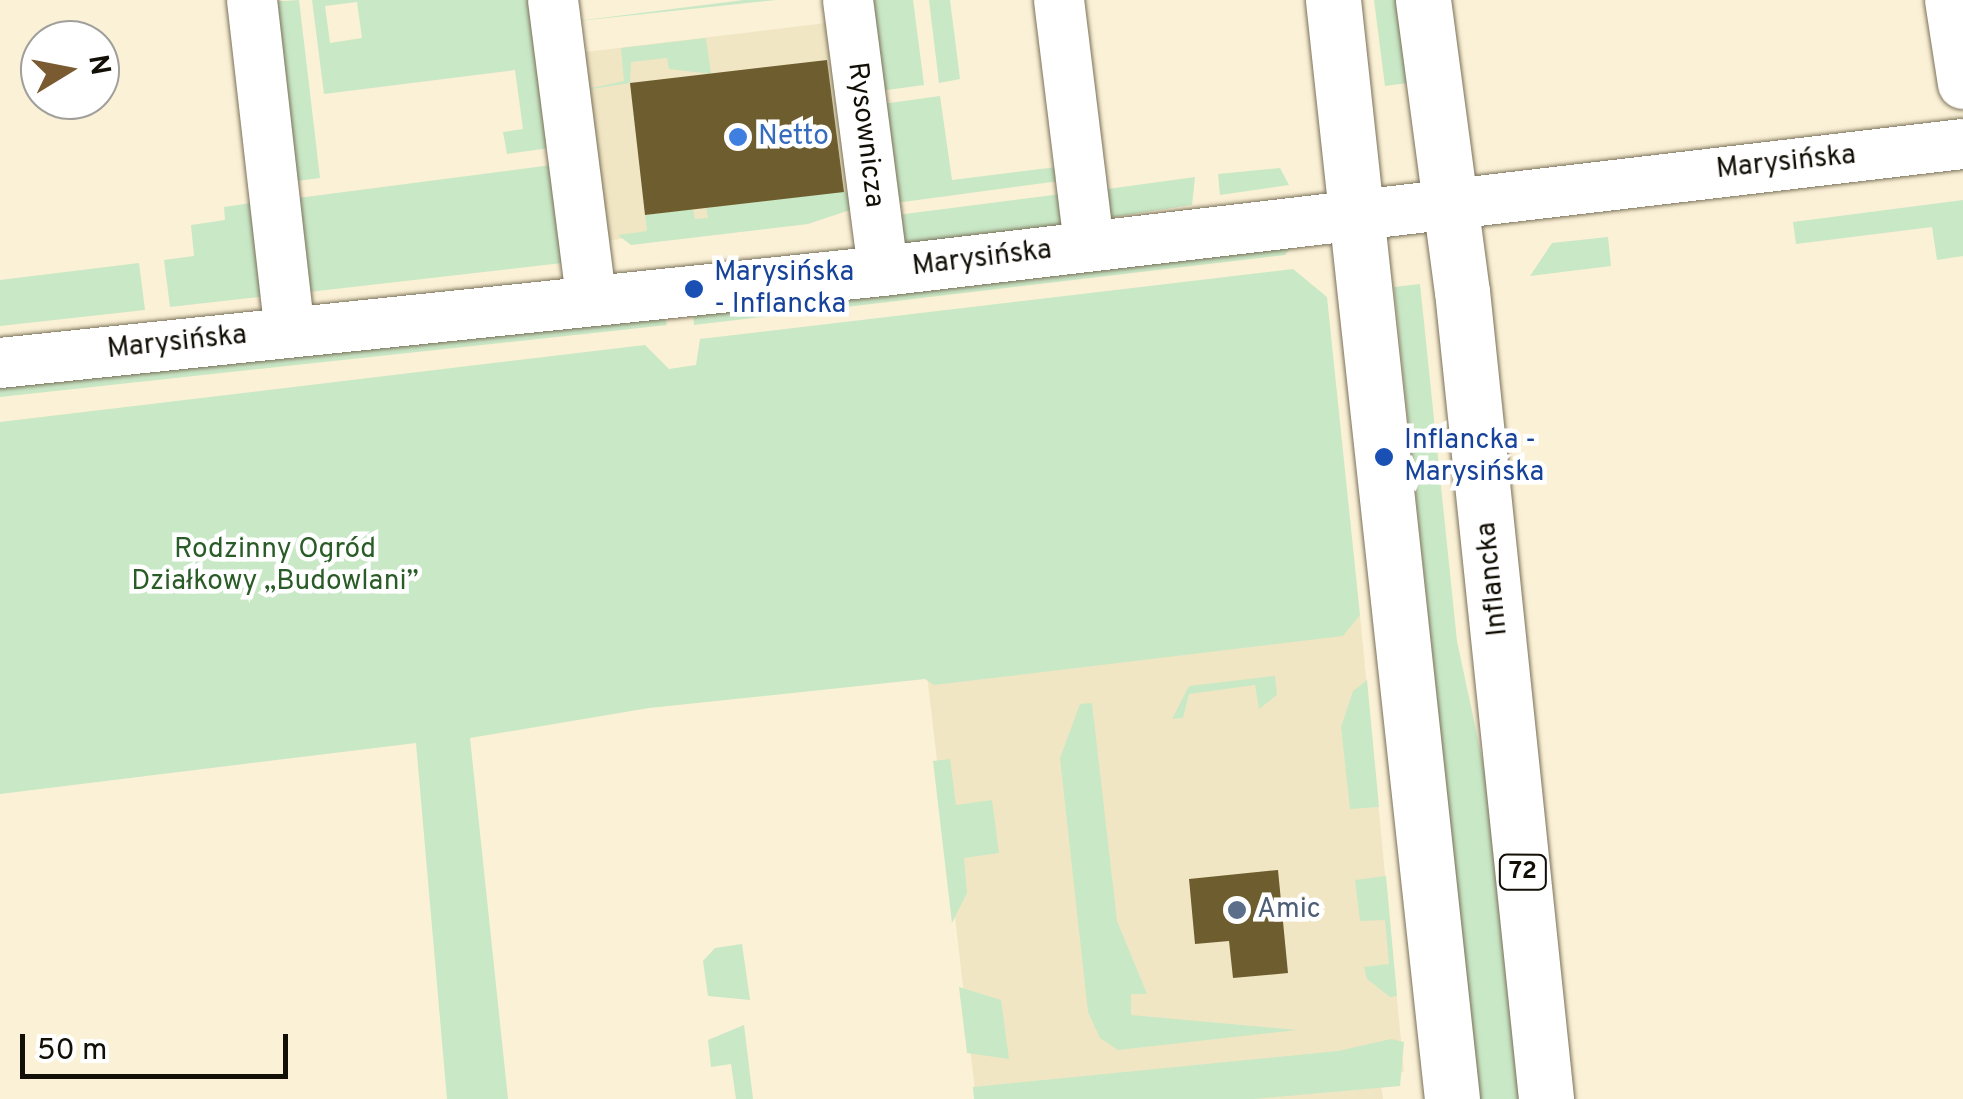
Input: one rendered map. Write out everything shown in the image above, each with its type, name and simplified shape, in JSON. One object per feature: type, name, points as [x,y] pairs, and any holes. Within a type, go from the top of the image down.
[{"type":"main road","points":[[1333,0],[1452,1099]]},
{"type":"main road","name":"Inflancka","points":[[1422,0],[1449,199],[1546,1099]]},
{"type":"street","points":[[252,0],[290,331]]},
{"type":"street","points":[[553,0],[591,298]]},
{"type":"street","name":"Rysownicza","points":[[848,0],[883,271]]},
{"type":"street","points":[[1059,0],[1089,245]]},
{"type":"street","points":[[1950,0],[1963,84]]},
{"type":"street","name":"Marysińska","points":[[0,362],[591,298],[883,271],[1449,199],[1963,144]]},
{"type":"shaded area","points":[[834,22],[856,208],[590,243],[569,54]]},
{"type":"shaded area","points":[[1360,615],[1404,1071],[1381,1085],[1383,1099],[976,1099],[926,666]]},
{"type":"green space","points":[[299,0],[320,178],[289,182],[266,2]]},
{"type":"green space","points":[[312,0],[538,0],[557,147],[507,154],[503,132],[523,129],[515,70],[324,94]],"holes":[[[357,2],[362,38],[330,43],[325,6]]]},
{"type":"green space","points":[[744,0],[776,0],[569,22]]},
{"type":"green space","points":[[860,0],[913,0],[924,85],[872,92]]},
{"type":"green space","points":[[929,0],[950,0],[960,79],[939,83]]},
{"type":"green space","points":[[1374,0],[1396,0],[1407,83],[1385,86]]},
{"type":"green space","points":[[706,38],[711,74],[669,69],[667,58],[631,62],[630,83],[578,91],[624,81],[621,48]]},
{"type":"green space","points":[[940,96],[952,180],[1065,166],[1067,180],[888,204],[875,105]]},
{"type":"green space","points":[[559,164],[571,262],[300,293],[290,199]]},
{"type":"green space","points":[[1280,168],[1289,185],[1220,195],[1218,174]]},
{"type":"green space","points":[[1195,177],[1192,205],[1101,219],[1093,191]]},
{"type":"green space","points":[[846,191],[856,208],[808,224],[631,245],[618,235],[647,231],[645,215],[693,209],[695,219],[708,218],[706,208]]},
{"type":"green space","points":[[1069,193],[1067,225],[899,246],[889,216]]},
{"type":"green space","points":[[1963,200],[1963,256],[1937,260],[1932,227],[1796,244],[1793,222]]},
{"type":"green space","points":[[264,201],[276,295],[170,307],[164,260],[194,256],[191,225],[225,220],[224,207]]},
{"type":"green space","points":[[1608,237],[1611,266],[1530,276],[1552,243]]},
{"type":"green space","points":[[1291,247],[1285,255],[694,325],[693,311]]},
{"type":"green space","points":[[139,263],[145,310],[0,326],[0,280]]},
{"type":"green space","name":"Rodzinny Ogród Działkowy „Budowlani”","points":[[1293,269],[1327,297],[1360,615],[1343,636],[934,685],[925,679],[649,708],[470,738],[508,1099],[447,1099],[416,743],[0,794],[0,422],[645,345],[669,369],[696,365],[700,339]]},
{"type":"green space","points":[[1420,284],[1457,641],[1489,791],[1520,1099],[1479,1099],[1394,287]]},
{"type":"green space","points":[[663,313],[667,325],[0,397],[0,383]]},
{"type":"green space","points":[[1275,676],[1277,695],[1259,709],[1255,685],[1189,694],[1183,718],[1172,719],[1189,686]]},
{"type":"green space","points":[[1367,680],[1379,807],[1350,809],[1341,727],[1353,691]]},
{"type":"green space","points":[[1092,703],[1117,921],[1147,994],[1131,994],[1131,1015],[1297,1030],[1118,1050],[1100,1038],[1088,1012],[1060,758],[1080,704]]},
{"type":"green space","points":[[950,759],[956,805],[992,800],[999,853],[964,858],[967,893],[952,923],[933,761]]},
{"type":"green space","points":[[1386,876],[1397,996],[1390,997],[1367,979],[1364,967],[1389,964],[1385,920],[1360,921],[1355,880]]},
{"type":"green space","points":[[742,944],[750,1000],[708,996],[703,961],[715,948]]},
{"type":"green space","points":[[959,987],[1001,1000],[1009,1059],[967,1053]]},
{"type":"green space","points":[[744,1025],[753,1099],[736,1099],[731,1064],[711,1067],[708,1040]]},
{"type":"green space","points":[[1391,1039],[1404,1042],[1400,1086],[1253,1099],[974,1099],[973,1087],[1338,1051]]},
{"type":"building","name":"Netto","points":[[827,60],[844,192],[645,215],[630,83]]},
{"type":"building","name":"Amic","points":[[1278,870],[1288,973],[1233,978],[1229,941],[1195,944],[1189,879]]},
{"type":"place","name":"Netto","points":[[738,137]]},
{"type":"place","name":"Marysińska - Inflancka","points":[[694,289]]},
{"type":"place","name":"Inflancka - Marysińska","points":[[1384,457]]},
{"type":"place","name":"Amic","points":[[1237,910]]}]
